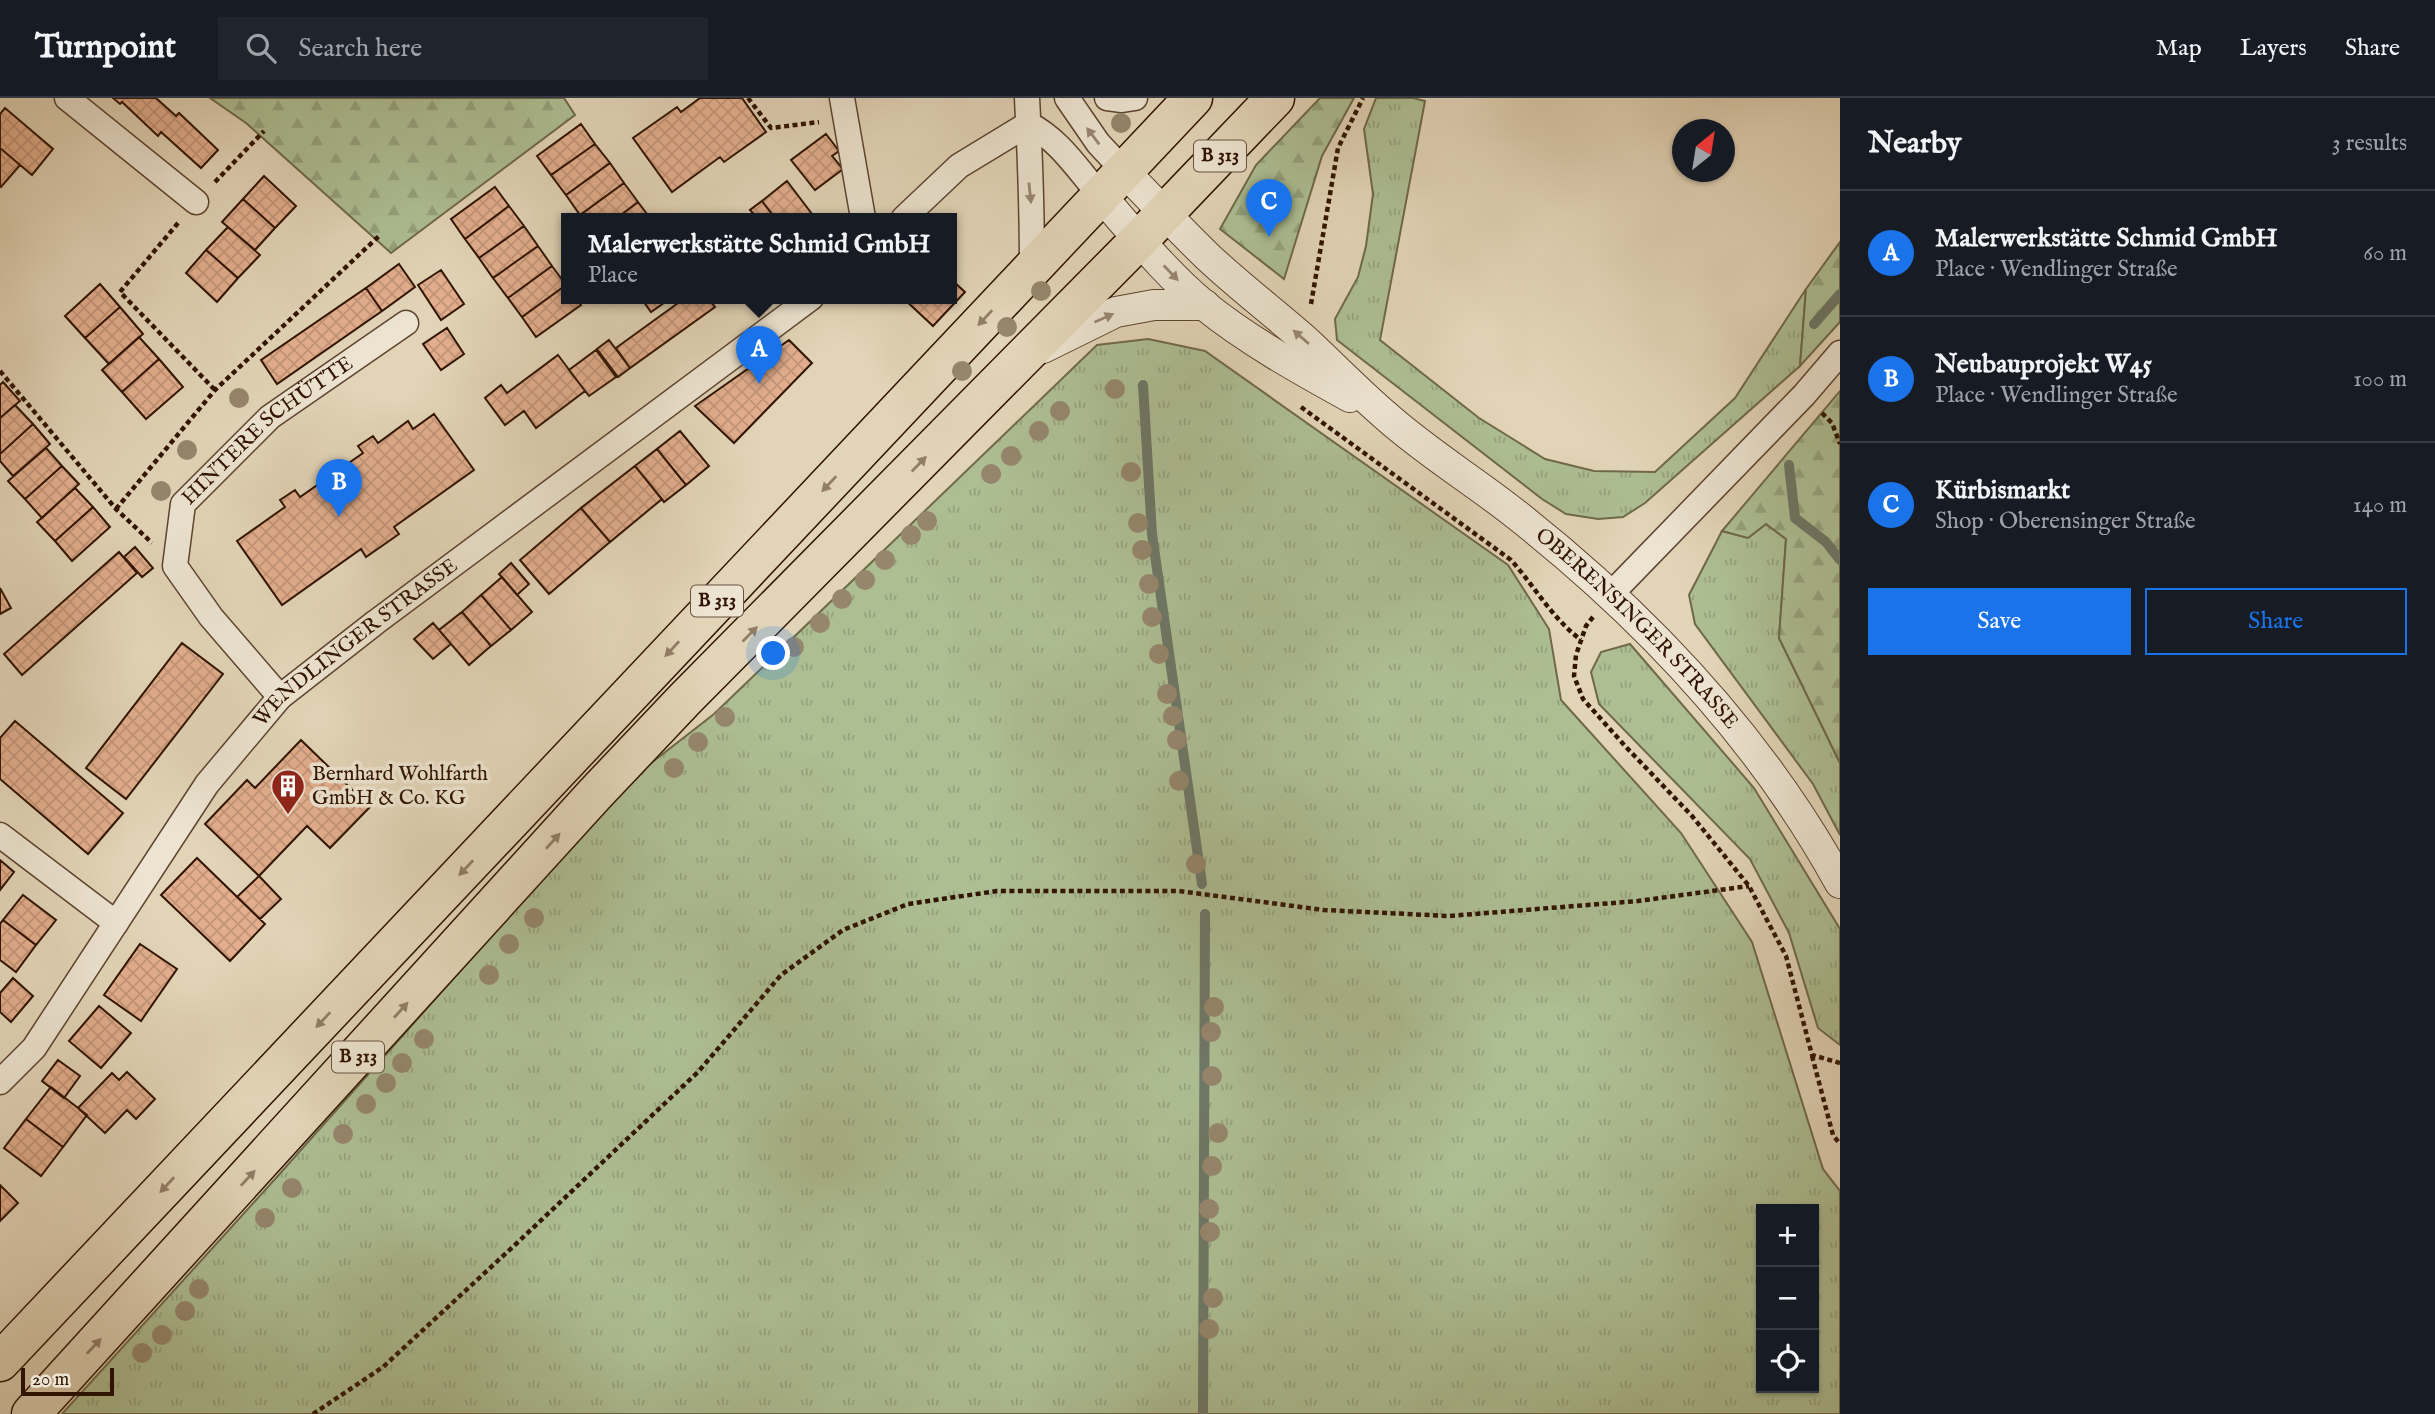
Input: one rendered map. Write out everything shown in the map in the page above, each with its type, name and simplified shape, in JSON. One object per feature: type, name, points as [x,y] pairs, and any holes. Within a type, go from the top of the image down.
[{"type":"main road","name":"B 313","points":[[0,1362],[1193,98]]},
{"type":"main road","name":"B 313","points":[[32,1414],[622,765],[1153,226],[1275,98]]},
{"type":"street","points":[[67,98],[196,202]]},
{"type":"street","points":[[1027,98],[1032,269]]},
{"type":"street","points":[[1068,98],[1098,143],[1111,183]]},
{"type":"street","points":[[1107,98],[1135,98]]},
{"type":"street","points":[[844,108],[862,213]]},
{"type":"street","points":[[1028,124],[1044,132],[1062,149],[1111,183],[1153,226]]},
{"type":"street","points":[[909,213],[959,166],[1028,124]]},
{"type":"street","name":"OBERENSINGER STRASSE","points":[[1153,226],[1172,275],[1205,305],[1290,364],[1387,417]]},
{"type":"street","name":"OBERENSINGER STRASSE","points":[[1153,226],[1208,257],[1387,417],[1513,512],[1611,594],[1662,644],[1730,721],[1785,796],[1840,883]]},
{"type":"street","name":"WENDLINGER STRASSE","points":[[0,1082],[34,1048],[207,785],[280,697],[376,622],[803,304]]},
{"type":"street","points":[[1021,360],[1116,312],[1154,305],[1205,305]]},
{"type":"street","name":"HINTERE SCHÜTTE","points":[[175,566],[183,504],[270,417],[406,323]]},
{"type":"street","points":[[1611,594],[1804,395],[1840,353]]},
{"type":"street","points":[[175,566],[211,617],[280,697]]},
{"type":"street","points":[[0,835],[116,923]]},
{"type":"path","points":[[748,98],[771,128],[844,108]]},
{"type":"path","points":[[1304,340],[1338,148],[1363,98]]},
{"type":"path","points":[[220,176],[264,131]]},
{"type":"path","points":[[116,509],[215,390],[379,236]]},
{"type":"path","points":[[160,244],[120,292],[215,390]]},
{"type":"path","points":[[0,371],[116,509],[175,566]]},
{"type":"path","points":[[1611,594],[1587,626],[1576,655],[1574,676],[1583,699],[1692,816],[1749,886],[1786,957],[1833,1135],[1840,1144]]},
{"type":"path","points":[[313,1414],[383,1367],[527,1233],[698,1072],[781,975],[843,930],[908,904],[997,891],[1179,891],[1324,910],[1449,916],[1638,901],[1749,886]]},
{"type":"path","points":[[1812,1055],[1840,1062]]},
{"type":"green space","points":[[210,98],[564,98],[575,115],[391,253],[246,123]]},
{"type":"green space","points":[[1320,98],[1354,98],[1322,156],[1284,279],[1220,229],[1256,165]]},
{"type":"green space","points":[[1376,98],[1413,98],[1425,101],[1380,340],[1479,418],[1545,459],[1594,471],[1655,472],[1735,398],[1806,289],[1800,366],[1645,503],[1623,517],[1598,519],[1566,514],[1542,499],[1337,340],[1335,319],[1358,277],[1366,246],[1373,194],[1364,129]]},
{"type":"green space","points":[[1840,242],[1840,322],[1800,366],[1806,289]]},
{"type":"green space","points":[[1148,339],[1205,351],[1508,565],[1549,629],[1561,700],[1681,833],[1752,942],[1823,1169],[1840,1191],[1840,1414],[62,1414],[632,778],[714,714],[1097,345]]},
{"type":"green space","points":[[1840,391],[1840,763],[1779,638],[1786,539],[1766,524],[1748,538],[1722,531]]},
{"type":"green space","points":[[1766,524],[1786,539],[1779,638],[1840,763],[1840,835],[1813,784],[1695,624],[1689,595],[1722,531],[1748,538]]},
{"type":"green space","points":[[1630,644],[1754,788],[1840,929],[1840,1045],[1818,1028],[1789,933],[1750,859],[1599,704],[1591,672],[1601,652]]},
{"type":"building","points":[[113,98],[156,98],[176,116],[179,113],[218,150],[201,168],[161,132],[158,136],[122,102],[120,104]]},
{"type":"building","points":[[700,98],[742,98],[766,132],[724,162],[720,157],[672,192],[633,138],[677,107],[681,112]]},
{"type":"building","points":[[5,108],[53,149],[32,175],[0,148],[0,114]]},
{"type":"building","points":[[581,124],[595,144],[551,175],[537,156]]},
{"type":"building","points":[[826,134],[839,151],[832,156],[843,169],[815,190],[791,160]]},
{"type":"building","points":[[595,144],[610,163],[566,195],[551,175]]},
{"type":"building","points":[[0,148],[20,165],[1,187],[0,186]]},
{"type":"building","points":[[610,163],[624,183],[583,213],[579,213],[566,195]]},
{"type":"building","points":[[264,176],[296,206],[275,228],[243,199]]},
{"type":"building","points":[[787,181],[811,213],[771,213],[762,201]]},
{"type":"building","points":[[624,183],[638,202],[624,213],[583,213]]},
{"type":"building","points":[[495,187],[509,206],[465,239],[451,219]]},
{"type":"building","points":[[243,199],[275,228],[255,250],[222,222]]},
{"type":"building","points":[[762,201],[771,213],[753,213],[750,210]]},
{"type":"building","points":[[638,202],[646,213],[624,213]]},
{"type":"building","points":[[509,206],[524,226],[479,258],[465,239]]},
{"type":"building","points":[[524,226],[538,246],[493,278],[479,258]]},
{"type":"building","points":[[228,227],[260,255],[238,278],[206,250]]},
{"type":"building","points":[[538,246],[552,266],[508,298],[493,278]]},
{"type":"building","points":[[206,250],[238,278],[217,302],[186,273]]},
{"type":"building","points":[[399,264],[415,287],[382,311],[366,288]]},
{"type":"building","points":[[552,266],[561,278],[561,289],[522,317],[508,298]]},
{"type":"building","points":[[441,270],[464,304],[441,320],[418,285]]},
{"type":"building","points":[[100,284],[120,307],[85,338],[65,316]]},
{"type":"building","points":[[957,285],[965,292],[957,300]]},
{"type":"building","points":[[366,288],[382,311],[277,384],[261,360]]},
{"type":"building","points":[[561,289],[561,304],[581,305],[536,337],[522,317]]},
{"type":"building","points":[[645,304],[662,304],[651,312]]},
{"type":"building","points":[[677,304],[713,304],[715,307],[630,368],[616,348]]},
{"type":"building","points":[[909,304],[954,304],[933,326]]},
{"type":"building","points":[[120,307],[143,334],[109,364],[85,338]]},
{"type":"building","points":[[447,328],[464,354],[441,370],[423,344]]},
{"type":"building","points":[[139,337],[159,359],[122,392],[102,370]]},
{"type":"building","points":[[609,340],[630,368],[618,377],[597,349]]},
{"type":"building","points":[[789,340],[812,363],[734,443],[695,406]]},
{"type":"building","points":[[596,350],[616,377],[589,396],[569,370]]},
{"type":"building","points":[[558,355],[585,391],[536,428],[524,411],[505,425],[485,398],[501,385],[507,393]]},
{"type":"building","points":[[159,359],[183,387],[146,419],[122,392]]},
{"type":"building","points":[[3,382],[20,401],[0,418],[0,385]]},
{"type":"building","points":[[15,405],[33,424],[0,454],[0,418]]},
{"type":"building","points":[[434,414],[474,470],[394,527],[399,534],[366,557],[361,549],[282,605],[237,541],[285,507],[280,500],[295,490],[300,497],[363,453],[358,446],[373,436],[378,443],[408,421],[413,429]]},
{"type":"building","points":[[33,424],[50,444],[13,476],[0,461],[0,454]]},
{"type":"building","points":[[680,431],[709,466],[686,485],[657,449]]},
{"type":"building","points":[[46,448],[62,466],[25,499],[8,481]]},
{"type":"building","points":[[657,449],[686,485],[664,502],[635,466]]},
{"type":"building","points":[[62,466],[79,484],[42,518],[25,499]]},
{"type":"building","points":[[635,466],[662,499],[610,542],[581,508]]},
{"type":"building","points":[[75,488],[93,507],[55,541],[37,522]]},
{"type":"building","points":[[93,507],[110,527],[72,561],[55,541]]},
{"type":"building","points":[[581,508],[610,542],[549,594],[520,560]]},
{"type":"building","points":[[135,547],[153,568],[142,577],[124,557]]},
{"type":"building","points":[[119,552],[137,573],[22,675],[4,654]]},
{"type":"building","points":[[511,563],[529,584],[517,595],[499,574]]},
{"type":"building","points":[[502,577],[532,612],[511,630],[481,595]]},
{"type":"building","points":[[0,588],[11,608],[0,614]]},
{"type":"building","points":[[481,595],[511,630],[491,646],[462,612]]},
{"type":"building","points":[[462,612],[491,646],[469,665],[439,630]]},
{"type":"building","points":[[433,623],[451,644],[433,659],[414,639]]},
{"type":"building","points":[[182,643],[223,674],[126,799],[86,768]]},
{"type":"building","points":[[15,721],[123,813],[88,854],[0,779],[0,738]]},
{"type":"building","name":"Bernhard Wohlfarth GmbH & Co. KG","points":[[301,740],[370,807],[330,848],[307,826],[259,876],[205,824],[247,780],[255,788]]},
{"type":"building","points":[[197,858],[265,924],[230,961],[161,895]]},
{"type":"building","points":[[0,860],[14,872],[0,890]]},
{"type":"building","points":[[259,876],[281,899],[260,919],[237,897]]},
{"type":"building","points":[[23,895],[56,920],[36,945],[3,920]]},
{"type":"building","points":[[3,920],[36,945],[16,972],[0,960],[0,924]]},
{"type":"building","points":[[140,944],[177,969],[141,1021],[104,995]]},
{"type":"building","points":[[13,978],[33,996],[11,1022],[0,1012],[0,993]]},
{"type":"building","points":[[99,1006],[131,1033],[101,1068],[69,1041]]},
{"type":"building","points":[[58,1060],[80,1076],[64,1098],[42,1081]]},
{"type":"building","points":[[127,1072],[155,1099],[136,1119],[127,1110],[105,1133],[78,1108],[112,1073],[119,1080]]},
{"type":"building","points":[[51,1087],[87,1115],[63,1147],[26,1119]]},
{"type":"building","points":[[26,1119],[63,1147],[41,1176],[4,1148]]},
{"type":"building","points":[[0,1185],[18,1203],[0,1221]]},
{"type":"waterway","points":[[1814,324],[1840,294]]},
{"type":"waterway","points":[[1143,385],[1152,534],[1202,884]]},
{"type":"waterway","points":[[1789,465],[1795,518],[1826,542],[1840,560]]},
{"type":"waterway","points":[[1203,1414],[1205,914]]},
{"type":"place","name":"Kürbismarkt","points":[[1269,237]]},
{"type":"place","name":"Malerwerkstätte Schmid GmbH","points":[[759,384]]},
{"type":"place","name":"Neubauprojekt W45","points":[[339,517]]},
{"type":"place","name":"Bernhard Wohlfarth GmbH & Co. KG","points":[[288,816]]}]
